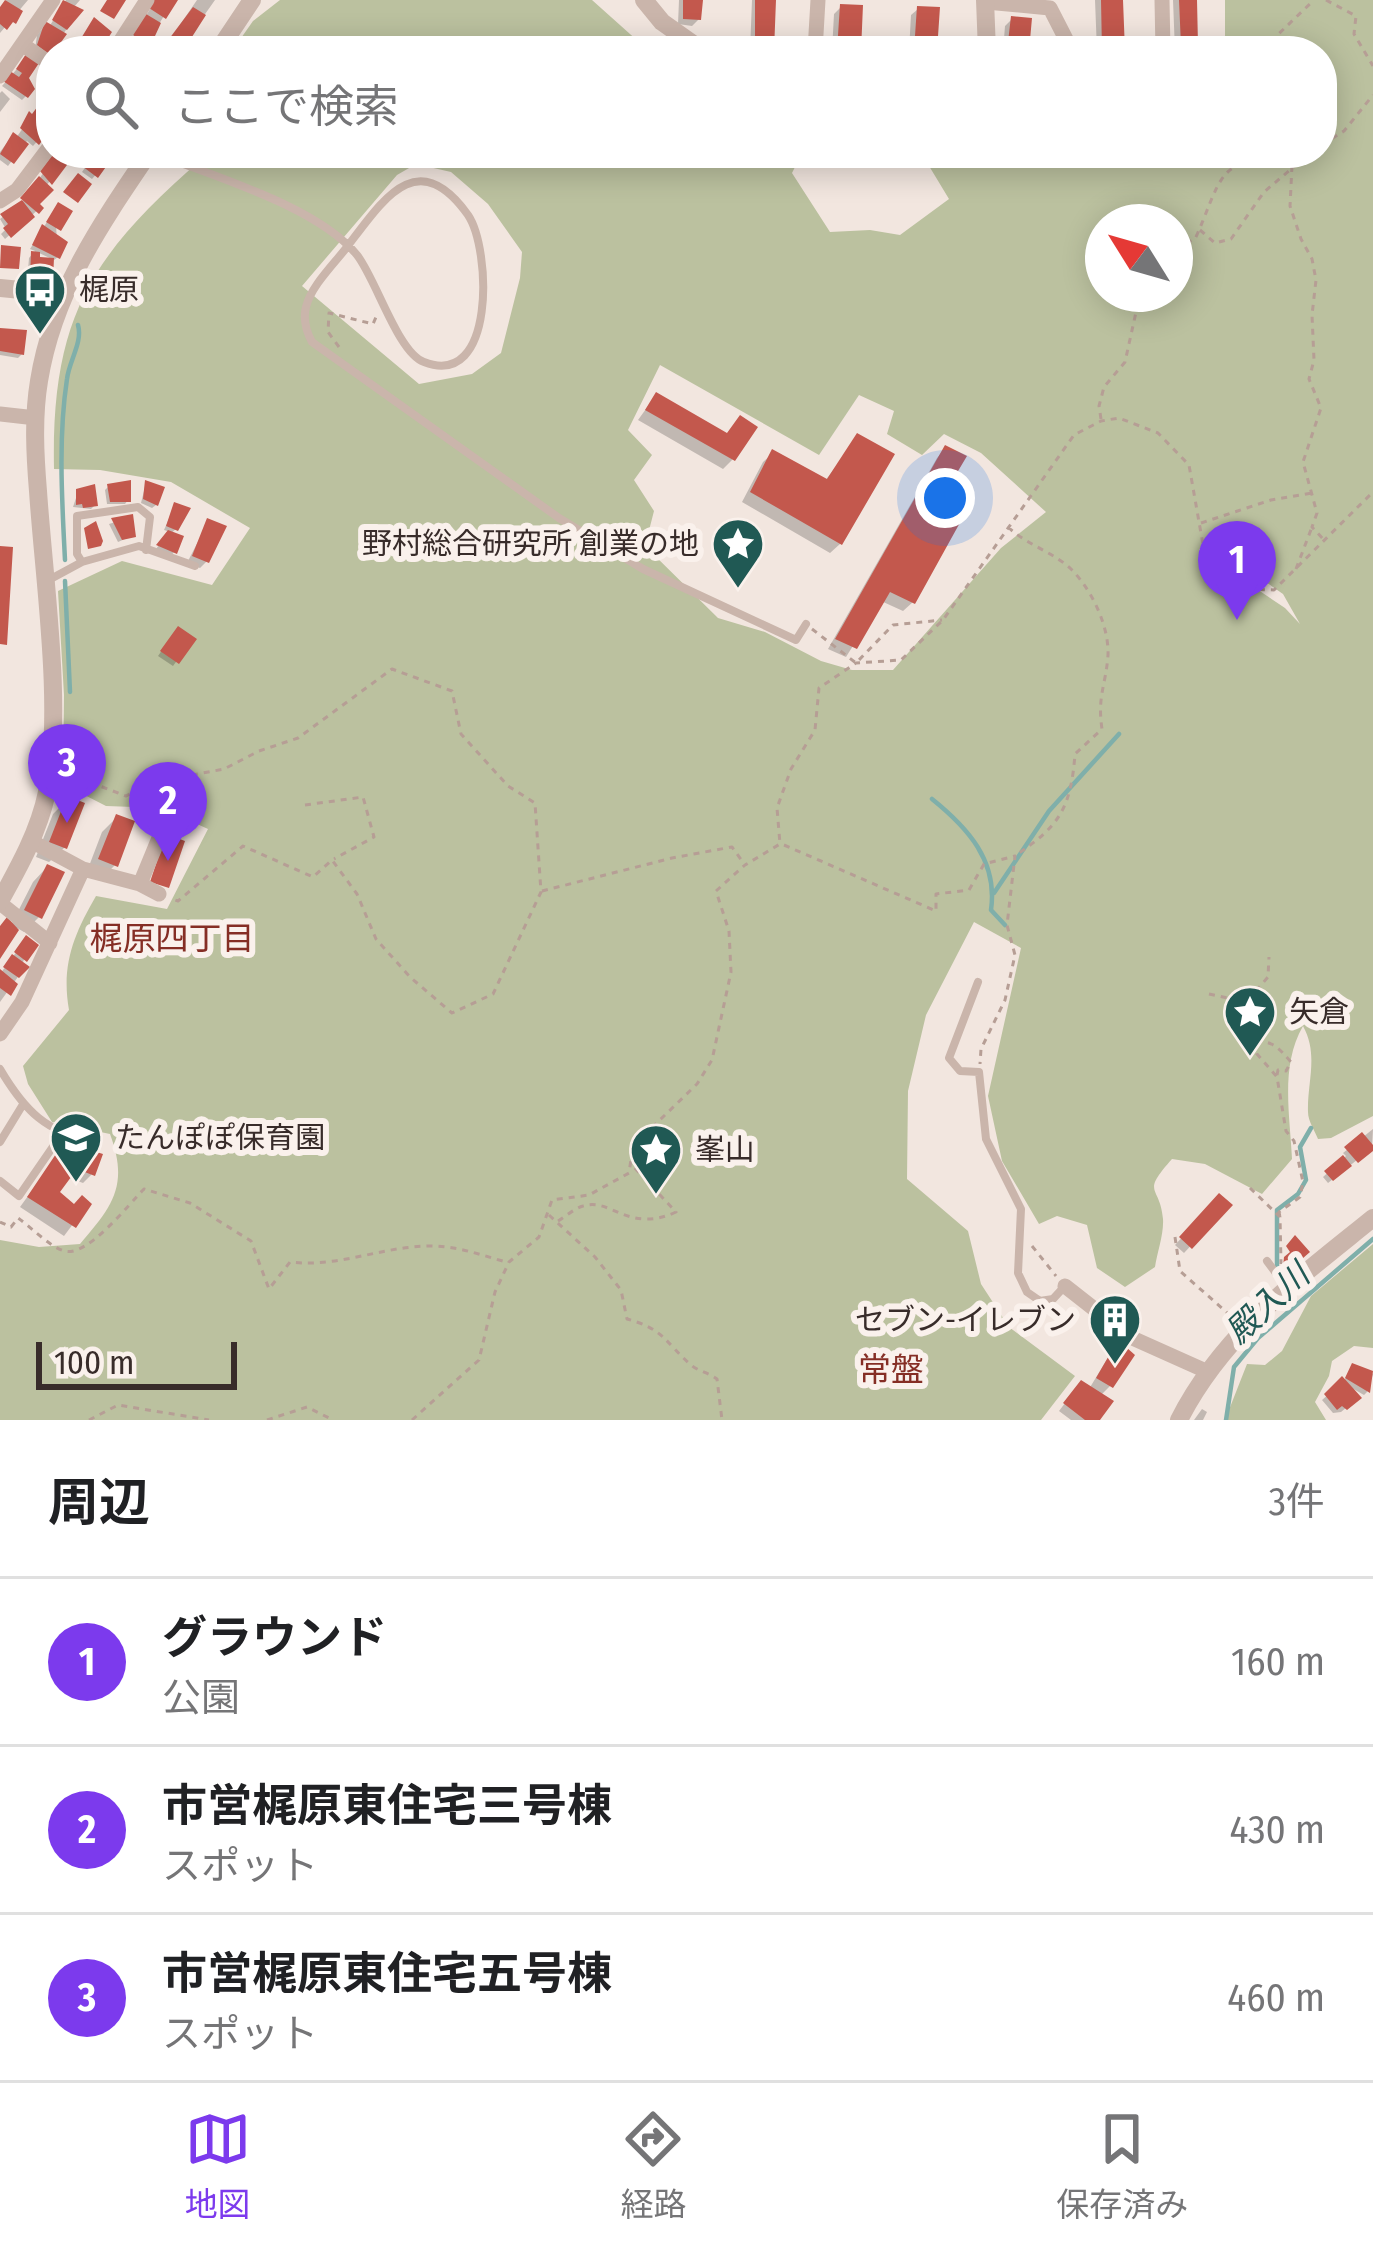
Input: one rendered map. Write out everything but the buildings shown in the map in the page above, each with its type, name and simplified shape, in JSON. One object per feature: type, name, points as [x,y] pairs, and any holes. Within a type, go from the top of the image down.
[{"type":"street","points":[[0,76],[53,0]]},
{"type":"street","points":[[124,36],[147,0]]},
{"type":"street","points":[[228,36],[252,0]]},
{"type":"street","points":[[644,0],[682,36]]},
{"type":"street","points":[[816,36],[818,0]]},
{"type":"street","points":[[1162,0],[1163,36]]},
{"type":"street","points":[[986,36],[985,1],[1054,4],[1066,36]]},
{"type":"street","points":[[23,45],[36,54]]},
{"type":"street","points":[[0,201],[36,167]]},
{"type":"street","points":[[50,943],[0,902],[31,841],[50,764],[52,715],[36,418],[44,351],[62,294],[99,227],[141,168]]},
{"type":"street","points":[[0,288],[62,294]]},
{"type":"street","points":[[0,415],[36,418]]},
{"type":"street","points":[[140,884],[168,816]]},
{"type":"street","points":[[31,841],[83,869],[159,894]]},
{"type":"street","points":[[0,1034],[22,1002],[83,869]]},
{"type":"street","points":[[1179,1420],[1206,1371],[1243,1327],[1373,1218]]},
{"type":"street","points":[[1065,1286],[1130,1337],[1206,1371]]},
{"type":"lane","points":[[194,168],[244,186],[332,233],[355,252],[408,350],[422,362],[454,363],[468,353],[481,325],[482,250],[477,228],[437,184],[415,179],[393,190],[372,214],[310,296],[305,309],[312,342],[559,518],[643,568],[796,640],[806,624]]},
{"type":"lane","points":[[82,562],[77,554],[77,516],[138,507],[150,517],[146,550]]},
{"type":"lane","points":[[44,582],[113,550],[139,546],[195,566]]},
{"type":"lane","points":[[978,982],[950,1058],[960,1071],[979,1072],[986,1139],[1021,1209],[1018,1273],[1027,1292],[1040,1301],[1053,1299],[1065,1286]]},
{"type":"lane","points":[[0,1069],[22,1106],[61,1135],[95,1144]]},
{"type":"lane","points":[[0,1142],[22,1106]]},
{"type":"lane","points":[[0,1181],[19,1196],[61,1135]]},
{"type":"lane","points":[[1267,1261],[1287,1288]]},
{"type":"path","points":[[1277,36],[1315,0]]},
{"type":"path","points":[[1326,0],[1356,16],[1354,34],[1373,66]]},
{"type":"path","points":[[1337,135],[1373,95]]},
{"type":"path","points":[[1193,240],[1229,168]]},
{"type":"path","points":[[1200,229],[1215,243],[1231,239],[1264,192],[1290,168]]},
{"type":"path","points":[[1292,168],[1290,206],[1316,280],[1309,379],[1321,408],[1303,462],[1317,513],[1295,570]]},
{"type":"path","points":[[337,361],[340,348],[328,332],[329,313],[374,324],[384,301]]},
{"type":"path","points":[[1101,421],[1104,387],[1125,362],[1136,328],[1134,312]]},
{"type":"path","points":[[806,624],[856,663],[901,660],[943,620],[1074,435],[1101,421],[1119,418],[1158,433],[1189,464],[1205,556],[1249,589],[1274,590],[1373,492]]},
{"type":"path","points":[[1199,523],[1271,500],[1312,493]]},
{"type":"path","points":[[1312,526],[1324,540]]},
{"type":"path","points":[[780,844],[936,911],[936,895],[970,890],[984,864],[1015,856],[1059,822],[1076,754],[1102,729],[1098,706],[1108,657],[1106,631],[1095,604],[1070,568],[1009,527]]},
{"type":"path","points":[[780,844],[777,808],[791,770],[815,730],[819,688],[856,663],[892,625],[943,620]]},
{"type":"path","points":[[50,764],[126,796],[150,782],[224,769],[298,738],[392,669],[452,692],[461,734],[508,786],[535,803],[541,892],[493,994],[452,1013],[376,939],[357,894],[332,860]]},
{"type":"path","points":[[159,894],[178,901],[243,846],[313,877],[332,860],[374,837],[363,797],[305,805]]},
{"type":"path","points":[[412,1420],[479,1360],[495,1292],[509,1262],[538,1238],[552,1200],[589,1195],[629,1173],[633,1146],[698,1084],[712,1060],[731,972],[729,931],[716,891],[745,865],[780,844]]},
{"type":"path","points":[[541,892],[653,862],[733,848],[745,865]]},
{"type":"path","points":[[979,1072],[981,1049],[1005,1000],[1015,955],[1006,925],[1015,856]]},
{"type":"path","points":[[1242,1011],[1268,977],[1269,957]]},
{"type":"path","points":[[1209,994],[1232,999],[1256,991]]},
{"type":"path","points":[[1232,999],[1242,1011],[1257,1054],[1277,1077]]},
{"type":"path","points":[[1255,1042],[1268,1040],[1284,1050],[1291,1062],[1286,1071],[1278,1070],[1277,1077],[1286,1131],[1294,1141],[1303,1182],[1300,1196],[1279,1212],[1281,1261]]},
{"type":"path","points":[[556,1222],[585,1204],[630,1219],[658,1221],[676,1212],[632,1165]]},
{"type":"path","points":[[0,1222],[11,1227],[18,1218],[61,1251],[74,1252],[98,1237],[144,1189],[190,1203],[251,1241],[269,1288],[290,1262],[321,1265],[425,1246],[452,1246],[509,1262]]},
{"type":"path","points":[[1250,1189],[1280,1217]]},
{"type":"path","points":[[548,1214],[621,1290],[627,1319],[656,1330],[690,1364],[717,1379],[722,1420]]},
{"type":"path","points":[[1022,1231],[1065,1286]]},
{"type":"path","points":[[1175,1237],[1180,1271],[1243,1327]]},
{"type":"path","points":[[89,1420],[118,1405],[208,1420]]},
{"type":"path","points":[[267,1420],[307,1407],[333,1420]]},
{"type":"green space","points":[[280,0],[592,0],[632,36],[242,36]]},
{"type":"green space","points":[[1225,0],[1373,0],[1373,1116],[1331,1138],[1318,1139],[1308,1115],[1311,1058],[1303,1026],[1289,1074],[1292,1159],[1262,1194],[1205,1164],[1172,1159],[1154,1185],[1163,1219],[1155,1267],[1125,1287],[1097,1268],[1087,1225],[1057,1216],[1039,1224],[1002,1161],[988,1096],[1021,948],[974,922],[926,1015],[908,1091],[907,1179],[968,1231],[981,1284],[1009,1327],[1075,1376],[1041,1420],[0,1420],[0,1240],[39,1247],[80,1244],[109,1206],[118,1181],[110,1134],[52,1122],[28,1084],[23,1066],[69,1010],[71,950],[96,896],[167,909],[208,829],[162,808],[106,806],[63,784],[58,591],[122,561],[212,585],[250,528],[171,482],[100,470],[54,469],[60,370],[85,293],[106,259],[192,168],[409,168],[397,175],[302,286],[419,384],[472,374],[501,353],[522,252],[488,204],[451,172],[434,168],[794,168],[792,173],[830,232],[870,230],[900,235],[949,199],[930,168],[1337,168],[1337,36],[1225,36]],"holes":[[[660,365],[819,455],[859,395],[894,411],[887,434],[922,455],[944,434],[981,453],[1046,512],[1001,548],[893,670],[852,670],[821,661],[765,632],[718,618],[645,546],[654,511],[634,480],[652,455],[628,430]],[[1206,540],[1283,594],[1300,624],[1285,608],[1199,550]]]},
{"type":"green space","points":[[1373,1244],[1373,1348],[1354,1346],[1332,1361],[1315,1402],[1326,1420],[1225,1420],[1247,1364],[1265,1365],[1282,1351],[1311,1296]]},
{"type":"waterway","points":[[65,560],[62,424],[78,325]]},
{"type":"waterway","points":[[65,581],[70,692]]},
{"type":"waterway","points":[[994,893],[1049,811],[1119,734]]},
{"type":"waterway","points":[[932,799],[978,847],[990,876],[991,910],[1005,925]]},
{"type":"waterway","points":[[1277,1272],[1277,1210],[1298,1194],[1306,1180],[1300,1147],[1311,1128]]},
{"type":"waterway","name":"殿入川","points":[[1226,1420],[1234,1367],[1258,1338],[1373,1239]]},
{"type":"place","name":"梶原","points":[[40,336]]},
{"type":"place","name":"野村総合研究所 創業の地","points":[[738,590]]},
{"type":"place","name":"グラウンド","points":[[1237,620]]},
{"type":"place","name":"市営梶原東住宅五号棟","points":[[67,823]]},
{"type":"place","name":"市営梶原東住宅三号棟","points":[[168,861]]},
{"type":"place","name":"矢倉","points":[[1250,1058]]},
{"type":"place","name":"たんぽぽ保育園","points":[[76,1184]]},
{"type":"place","name":"峯山","points":[[656,1196]]},
{"type":"place","name":"セブン-イレブン","points":[[1115,1366]]},
{"type":"district","name":"梶原四丁目","points":[[172,938]]},
{"type":"district","name":"常盤","points":[[891,1369]]}]
